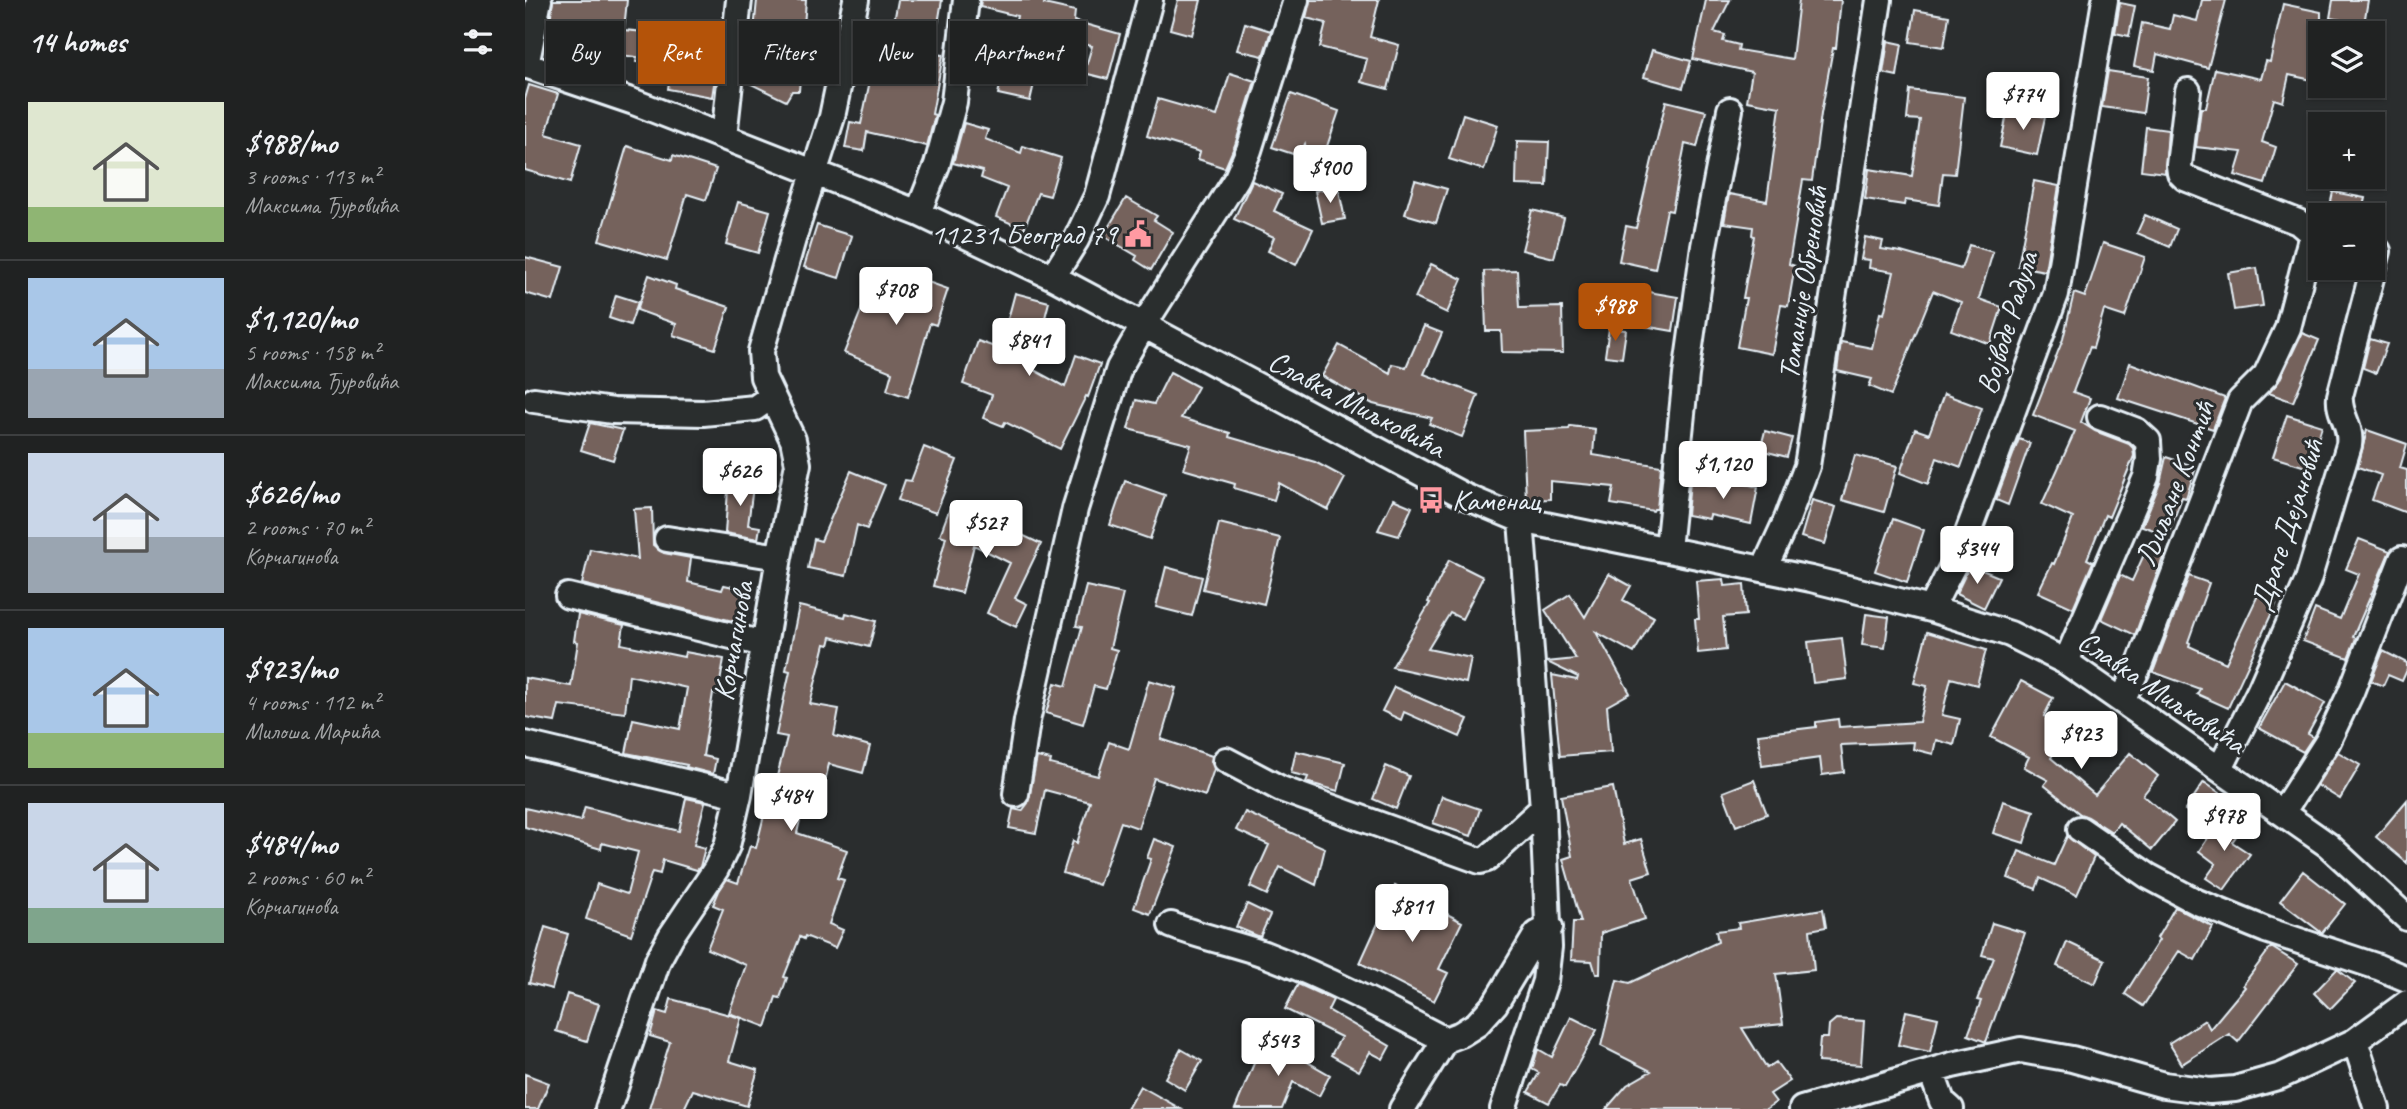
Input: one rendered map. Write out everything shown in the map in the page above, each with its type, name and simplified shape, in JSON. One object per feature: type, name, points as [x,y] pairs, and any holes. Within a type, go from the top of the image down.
[{"type":"street","points":[[525,66],[539,0]]},
{"type":"street","points":[[724,137],[739,0]]},
{"type":"street","name":"Корчагинова","points":[[608,1109],[659,960],[671,936],[716,869],[727,846],[739,795],[779,557],[798,464],[793,440],[761,367],[761,351],[832,117],[856,0]]},
{"type":"street","points":[[918,213],[937,165],[954,102],[966,0]]},
{"type":"street","points":[[1053,277],[1076,240],[1097,195],[1150,0]]},
{"type":"street","points":[[1016,794],[1027,721],[1075,509],[1119,368],[1237,178],[1249,150],[1296,0]]},
{"type":"street","name":"Томаније Обреновић","points":[[1764,569],[1807,466],[1879,0]]},
{"type":"street","name":"Војводе Радула","points":[[1931,609],[1963,546],[2056,293],[2105,0]]},
{"type":"street","name":"Славка Миљковића","points":[[525,66],[634,102],[918,213],[1053,277],[1464,496],[1521,520],[1764,569],[1931,609],[2010,634],[2066,662],[2122,700],[2328,845],[2402,904]]},
{"type":"street","name":"Љиљане Контић","points":[[2122,700],[2143,655],[2241,401],[2244,395],[2266,376],[2288,328],[2311,238],[2310,232],[2298,222],[2185,178],[2179,165],[2188,92]]},
{"type":"street","points":[[1668,549],[1686,374],[1702,259],[1730,110]]},
{"type":"street","name":"Драге Дејановић","points":[[2220,769],[2260,690],[2311,568],[2349,445],[2350,429],[2341,411],[2340,396],[2370,280]]},
{"type":"street","points":[[534,400],[613,411],[703,413],[755,408],[772,396]]},
{"type":"street","points":[[2066,662],[2146,477],[2149,460],[2148,441],[2137,431],[2100,416]]},
{"type":"street","points":[[1503,1109],[1545,982],[1550,927],[1521,520]]},
{"type":"street","points":[[667,540],[779,557]]},
{"type":"street","points":[[2281,813],[2328,741],[2351,692],[2402,559]]},
{"type":"street","points":[[568,596],[765,644]]},
{"type":"street","points":[[525,744],[739,795]]},
{"type":"street","points":[[1226,760],[1281,789],[1480,861],[1487,859],[1543,807]]},
{"type":"street","points":[[2080,829],[2148,876],[2197,902],[2266,930],[2407,979]]},
{"type":"street","points":[[1171,925],[1311,973],[1388,1009],[1445,1040]]},
{"type":"street","points":[[1402,1109],[1445,1040],[1477,1024],[1495,1004],[1537,934],[1550,927]]},
{"type":"street","points":[[1802,1109],[1931,1071],[2002,1052],[2021,1050],[2072,1059],[2164,1085],[2210,1091],[2235,1089],[2281,1076],[2355,1041],[2407,1003]]},
{"type":"street","points":[[2355,1041],[2377,1109]]},
{"type":"street","points":[[1931,1071],[1942,1101],[1951,1109]]},
{"type":"building","points":[[553,0],[627,0],[624,30],[624,21],[550,21]]},
{"type":"building","points":[[757,0],[806,0],[804,21],[755,21]]},
{"type":"building","points":[[898,0],[942,0],[936,36],[936,21],[894,21]]},
{"type":"building","points":[[981,0],[1045,0],[1044,4],[1075,11],[1074,21],[1016,21],[1017,16],[980,7]]},
{"type":"building","points":[[1178,0],[1201,0],[1192,35],[1170,29]]},
{"type":"building","points":[[1310,0],[1379,0],[1370,37],[1399,45],[1388,89],[1361,82],[1367,59],[1320,47],[1326,23],[1306,18]]},
{"type":"building","points":[[1706,0],[1730,0],[1714,32],[1725,35],[1723,41],[1739,45],[1738,50],[1792,59],[1799,0],[1841,0],[1836,48],[1833,48],[1821,114],[1812,181],[1803,180],[1789,264],[1795,266],[1788,306],[1781,305],[1772,354],[1737,347],[1754,236],[1753,227],[1724,223],[1729,194],[1767,201],[1780,107],[1747,101],[1752,72],[1693,59]]},
{"type":"building","points":[[2202,0],[2226,0],[2208,68],[2157,54],[2154,70],[2134,66],[2142,23],[2170,29],[2173,15],[2197,21]]},
{"type":"building","points":[[2333,0],[2368,0],[2364,21],[2330,18]]},
{"type":"building","points":[[2120,3],[2135,6],[2129,36],[2115,33]]},
{"type":"building","points":[[2283,4],[2321,12],[2321,21],[2308,21],[2308,79],[2289,75],[2283,102],[2274,99],[2262,142],[2276,147],[2265,184],[2235,175],[2242,152],[2196,147],[2201,108],[2206,108],[2215,69],[2261,79],[2266,61],[2270,62]]},
{"type":"building","points":[[1915,10],[1949,16],[1944,47],[1910,42]]},
{"type":"building","points":[[1245,23],[1271,31],[1263,56],[1237,50]]},
{"type":"building","points":[[1086,24],[1120,34],[1108,79],[1086,74],[1092,46],[1086,45]]},
{"type":"building","points":[[624,30],[638,31],[638,62],[637,57],[624,55]]},
{"type":"building","points":[[1888,41],[1902,44],[1897,76],[1883,73]]},
{"type":"building","points":[[1652,50],[1691,61],[1683,88],[1644,77]]},
{"type":"building","points":[[936,54],[943,55],[932,114],[935,115],[927,146],[867,132],[864,151],[845,148],[850,122],[861,124],[869,84],[936,84]]},
{"type":"building","points":[[2108,71],[2148,77],[2143,113],[2102,107]]},
{"type":"building","points":[[1230,73],[1255,81],[1225,168],[1198,159],[1200,152],[1147,136],[1158,99],[1217,116]]},
{"type":"building","points":[[669,84],[714,84],[712,97],[668,89]]},
{"type":"building","points":[[751,84],[800,84],[799,91],[792,91],[786,101]]},
{"type":"building","points":[[1000,84],[1034,84],[1030,101],[998,94]]},
{"type":"building","points":[[529,85],[558,94],[546,134],[581,144],[570,183],[525,170],[525,99]]},
{"type":"building","points":[[1910,90],[1964,97],[1955,174],[1943,173],[1939,205],[1905,200],[1904,205],[1865,199],[1869,169],[1912,176],[1920,120],[1907,119]]},
{"type":"building","points":[[1291,94],[1339,111],[1321,164],[1308,160],[1305,144],[1299,156],[1272,147]]},
{"type":"building","points":[[1666,101],[1706,111],[1697,147],[1685,144],[1672,211],[1667,210],[1655,269],[1619,261],[1626,226],[1636,228]]},
{"type":"building","points":[[2008,109],[2045,117],[2037,155],[2000,147]]},
{"type":"building","points":[[1463,114],[1498,125],[1484,170],[1449,159]]},
{"type":"building","points":[[964,123],[988,130],[985,139],[1021,153],[1023,146],[1061,158],[1050,196],[1038,193],[1024,229],[996,217],[1007,188],[981,178],[983,171],[953,163]]},
{"type":"building","points":[[2146,127],[2168,130],[2165,173],[2141,170]]},
{"type":"building","points":[[1517,141],[1549,142],[1547,186],[1516,185]]},
{"type":"building","points":[[627,146],[672,160],[673,155],[716,169],[706,200],[687,194],[667,260],[599,240]]},
{"type":"building","points":[[1415,180],[1447,189],[1436,223],[1405,214]]},
{"type":"building","points":[[1252,181],[1282,194],[1274,211],[1313,229],[1296,265],[1268,251],[1274,237],[1234,219]]},
{"type":"building","points":[[2034,181],[2059,186],[2045,271],[2018,266]]},
{"type":"building","points":[[1338,186],[1345,219],[1322,223],[1315,191]]},
{"type":"building","points":[[2333,192],[2365,198],[2364,203],[2331,203]]},
{"type":"building","name":"11231 Београд 79","points":[[1126,198],[1157,216],[1154,220],[1173,232],[1151,270],[1135,260],[1137,256],[1103,236]]},
{"type":"building","points":[[738,202],[770,211],[758,253],[726,244]]},
{"type":"building","points":[[1532,210],[1564,218],[1554,258],[1522,250]]},
{"type":"building","points":[[2145,215],[2177,229],[2170,247],[2137,233]]},
{"type":"building","points":[[817,225],[852,236],[839,278],[804,267]]},
{"type":"building","points":[[1865,237],[1883,241],[1881,249],[1961,269],[1969,245],[1993,252],[1979,299],[2002,307],[1990,344],[1951,330],[1961,302],[1933,291],[1891,395],[1869,386],[1872,379],[1837,371],[1841,342],[1872,348],[1894,272],[1869,268],[1870,260],[1861,259]]},
{"type":"building","points":[[2103,243],[2145,257],[2125,317],[2104,310],[2093,348],[2090,347],[2073,392],[2090,398],[2081,422],[2095,431],[2129,444],[2133,448],[2134,456],[2109,517],[2105,515],[2087,559],[2093,562],[2073,608],[2038,592],[2052,563],[2054,564],[2073,518],[2042,504],[2075,431],[2033,415],[2063,339],[2074,293],[2085,297]]},
{"type":"building","points":[[525,257],[563,267],[553,301],[525,293]]},
{"type":"building","points":[[1431,264],[1462,279],[1447,313],[1415,298]]},
{"type":"building","points":[[2257,268],[2263,306],[2234,310],[2228,273]]},
{"type":"building","points":[[1517,270],[1519,308],[1562,307],[1563,353],[1502,352],[1501,331],[1486,331],[1484,271]]},
{"type":"building","points":[[877,271],[911,285],[914,277],[948,289],[936,325],[930,323],[908,397],[887,390],[892,372],[844,353]]},
{"type":"building","points":[[649,275],[676,285],[675,289],[729,307],[715,349],[673,335],[676,324],[637,310]]},
{"type":"building","points":[[1643,291],[1678,297],[1673,331],[1638,325]]},
{"type":"building","points":[[1015,293],[1049,302],[1032,369],[1065,387],[1076,355],[1100,364],[1088,397],[1086,396],[1060,449],[1005,422],[1003,426],[983,418],[992,395],[963,384],[978,341],[1000,349]]},
{"type":"building","points":[[616,295],[638,302],[630,325],[609,318]]},
{"type":"building","points":[[1424,326],[1442,333],[1424,374],[1478,395],[1462,437],[1429,424],[1432,418],[1373,404],[1322,376],[1339,345],[1390,373],[1392,364],[1406,367]]},
{"type":"building","points":[[1609,328],[1626,330],[1622,358],[1605,356]]},
{"type":"building","points":[[2302,333],[2319,340],[2293,402],[2269,393],[2279,381]]},
{"type":"building","points":[[2370,339],[2387,344],[2376,373],[2363,368]]},
{"type":"building","points":[[2130,363],[2225,398],[2213,429],[2118,398]]},
{"type":"building","points":[[1170,372],[1198,387],[1181,418],[1230,433],[1229,437],[1315,462],[1345,478],[1328,510],[1279,483],[1274,500],[1234,488],[1235,484],[1183,469],[1191,445],[1128,429],[1136,400],[1154,404]]},
{"type":"building","points":[[1944,394],[1982,408],[1961,467],[1937,458],[1928,484],[1900,473],[1915,429],[1929,434]]},
{"type":"building","points":[[2287,415],[2322,426],[2309,468],[2273,457]]},
{"type":"building","points":[[590,423],[623,430],[613,460],[581,450]]},
{"type":"building","points":[[1570,426],[1595,429],[1593,455],[1661,466],[1657,509],[1653,511],[1611,504],[1614,487],[1550,481],[1550,499],[1526,500],[1523,431],[1569,429]]},
{"type":"building","points":[[2367,430],[2407,444],[2400,468],[2407,470],[2407,513],[2372,500],[2381,475],[2358,467]]},
{"type":"building","points":[[1765,431],[1792,438],[1787,457],[1760,450]]},
{"type":"building","points":[[2019,439],[2030,443],[2008,505],[1996,500]]},
{"type":"building","points":[[924,447],[957,460],[936,513],[898,500],[905,480],[911,481]]},
{"type":"building","points":[[1855,455],[1897,466],[1884,512],[1842,500]]},
{"type":"building","points":[[2166,457],[2196,467],[2186,498],[2182,497],[2168,535],[2142,526],[2160,483]]},
{"type":"building","points":[[851,471],[885,485],[867,529],[857,525],[846,576],[808,568],[814,539],[821,541]]},
{"type":"building","points":[[729,476],[754,479],[748,525],[760,527],[758,539],[725,533]]},
{"type":"building","points":[[1723,479],[1758,487],[1751,524],[1710,515],[1709,519],[1687,515],[1690,481],[1722,487]]},
{"type":"building","points":[[1125,481],[1165,495],[1150,539],[1110,525]]},
{"type":"building","points":[[1393,499],[1412,507],[1399,536],[1378,530]]},
{"type":"building","points":[[1812,500],[1836,507],[1825,544],[1801,537]]},
{"type":"building","points":[[652,508],[653,545],[664,553],[691,558],[688,582],[722,590],[724,585],[752,591],[745,624],[582,584],[590,549],[638,559],[634,509]]},
{"type":"building","points":[[950,508],[1000,528],[1001,525],[1041,544],[1015,598],[1027,604],[1016,627],[987,613],[1010,563],[974,545],[962,593],[933,586],[946,537],[940,535]]},
{"type":"building","points":[[1893,519],[1924,530],[1907,582],[1875,571]]},
{"type":"building","points":[[1219,523],[1280,538],[1264,604],[1203,589]]},
{"type":"building","points":[[2359,539],[2390,551],[2353,637],[2356,638],[2348,658],[2303,641],[2315,609],[2340,619],[2359,574],[2346,569]]},
{"type":"building","points":[[2147,548],[2164,555],[2135,635],[2101,619],[2120,575],[2132,581]]},
{"type":"building","points":[[1449,560],[1483,577],[1462,619],[1450,613],[1428,649],[1471,658],[1466,683],[1392,667],[1430,603],[1428,602]]},
{"type":"building","points":[[1970,565],[1999,577],[1984,608],[1956,594]]},
{"type":"building","points":[[1166,567],[1202,577],[1192,616],[1156,607]]},
{"type":"building","points":[[1609,574],[1631,586],[1623,600],[1654,617],[1634,653],[1596,632],[1630,693],[1607,706],[1611,752],[1560,756],[1552,675],[1577,680],[1578,677],[1547,662],[1576,659],[1545,610],[1570,594],[1585,617]]},
{"type":"building","points":[[2189,576],[2209,583],[2188,642],[2189,646],[2226,663],[2258,595],[2276,604],[2228,708],[2197,694],[2200,689],[2153,672]]},
{"type":"building","points":[[1724,579],[1725,586],[1744,584],[1746,615],[1723,617],[1726,650],[1698,653],[1696,581]]},
{"type":"building","points":[[1086,586],[1123,594],[1110,648],[1117,650],[1106,689],[1094,686],[1083,724],[1046,713],[1055,683],[1066,686],[1082,627],[1076,626]]},
{"type":"building","points":[[799,606],[845,617],[846,613],[876,621],[869,647],[831,637],[829,645],[825,644],[810,704],[839,709],[834,736],[870,746],[863,773],[829,764],[822,793],[807,789],[797,833],[847,850],[837,878],[844,880],[829,924],[843,930],[835,948],[805,936],[804,939],[800,937],[784,977],[787,978],[780,998],[776,997],[766,1027],[729,1013],[746,965],[707,949],[723,909],[713,905],[727,879],[738,883],[750,846],[756,848],[770,791],[773,792],[787,737],[776,735],[790,671],[786,670]]},
{"type":"building","points":[[578,614],[624,625],[621,644],[684,657],[685,652],[724,659],[718,694],[713,693],[703,756],[716,759],[713,774],[686,767],[687,765],[626,753],[633,719],[680,729],[687,688],[629,675],[625,713],[559,705],[555,722],[525,717],[525,678],[571,686],[578,642],[574,641]]},
{"type":"building","points":[[1866,614],[1889,617],[1885,648],[1862,645]]},
{"type":"building","points":[[1927,632],[1986,650],[1977,685],[1951,678],[1942,715],[1960,719],[1954,745],[1936,740],[1933,754],[1913,749],[1914,742],[1841,745],[1844,772],[1822,775],[1820,758],[1762,766],[1758,734],[1816,727],[1816,722],[1838,719],[1839,727],[1919,722],[1927,686],[1914,683]]},
{"type":"building","points":[[1842,638],[1847,679],[1813,683],[1808,642]]},
{"type":"building","points":[[2383,651],[2407,663],[2402,681],[2388,675],[2383,686],[2371,681]]},
{"type":"building","points":[[1149,680],[1176,688],[1161,739],[1212,756],[1214,769],[1205,796],[1154,778],[1138,828],[1121,822],[1099,885],[1063,873],[1073,841],[1077,843],[1090,802],[1045,790],[1036,833],[1009,828],[1013,809],[1022,811],[1028,803],[1037,757],[1051,760],[1050,764],[1098,776],[1109,742],[1129,749]]},
{"type":"building","points":[[2021,681],[2053,698],[2044,716],[2066,728],[2051,758],[2095,795],[2130,753],[2158,776],[2143,795],[2175,822],[2152,850],[2119,823],[2112,832],[2080,814],[2044,785],[2048,780],[2024,767],[2029,757],[1991,737]]},
{"type":"building","points":[[2285,681],[2325,703],[2308,734],[2313,737],[2303,752],[2259,728]]},
{"type":"building","points":[[1394,687],[1468,719],[1460,737],[1404,712],[1401,720],[1382,711]]},
{"type":"building","points":[[1296,751],[1345,763],[1338,791],[1306,782],[1308,777],[1291,773]]},
{"type":"building","points":[[2338,752],[2360,765],[2340,799],[2317,785]]},
{"type":"building","points":[[1386,766],[1409,776],[1396,809],[1373,799]]},
{"type":"building","points":[[1754,780],[1767,814],[1736,826],[1723,792]]},
{"type":"building","points":[[2204,782],[2224,796],[2206,823],[2185,810]]},
{"type":"building","points":[[1613,787],[1624,844],[1641,839],[1651,872],[1632,878],[1645,919],[1601,933],[1600,974],[1596,974],[1592,961],[1571,960],[1573,922],[1581,922],[1563,859],[1572,856],[1561,796]]},
{"type":"building","points":[[1442,796],[1480,809],[1471,836],[1433,823]]},
{"type":"building","points":[[686,798],[705,802],[694,845],[705,848],[700,867],[697,870],[663,860],[660,874],[652,872],[631,935],[586,919],[597,884],[627,894],[638,852],[602,843],[601,849],[525,827],[525,808],[581,821],[585,807],[679,831]]},
{"type":"building","points":[[2407,800],[2407,863],[2376,837]]},
{"type":"building","points":[[2003,801],[2034,811],[2024,843],[1993,833]]},
{"type":"building","points":[[1245,812],[1325,848],[1316,885],[1280,867],[1267,895],[1250,887],[1269,845],[1236,830]]},
{"type":"building","points":[[2224,815],[2242,828],[2232,842],[2250,854],[2224,890],[2206,878],[2216,864],[2199,851]]},
{"type":"building","points":[[2067,836],[2094,857],[2077,895],[2040,878],[2036,889],[2008,878],[2019,851],[2054,865]]},
{"type":"building","points":[[1154,839],[1176,847],[1150,914],[1134,908],[1151,859],[1147,858]]},
{"type":"building","points":[[2303,871],[2345,904],[2322,933],[2280,901]]},
{"type":"building","points":[[1395,886],[1462,922],[1439,969],[1448,973],[1434,1001],[1360,963]]},
{"type":"building","points":[[1247,904],[1270,915],[1260,937],[1236,927]]},
{"type":"building","points":[[2175,907],[2213,927],[2195,960],[2179,951],[2143,1006],[2125,994],[2159,940],[2157,938]]},
{"type":"building","points":[[1823,909],[1826,927],[1810,930],[1814,970],[1776,974],[1783,1024],[1742,1028],[1767,1068],[1776,1062],[1790,1081],[1770,1094],[1776,1102],[1766,1109],[1606,1109],[1627,1085],[1651,1071],[1601,1046],[1617,980],[1630,983],[1718,942],[1716,931],[1739,928],[1738,923]]},
{"type":"building","points":[[1992,923],[2025,933],[1986,1042],[1968,1035],[1981,1001],[1977,1000],[1994,958],[1982,955]]},
{"type":"building","points":[[545,927],[568,934],[552,989],[529,983]]},
{"type":"building","points":[[2067,942],[2105,960],[2095,984],[2057,966]]},
{"type":"building","points":[[2271,947],[2298,964],[2238,1042],[2229,1034],[2182,1064],[2169,1043],[2205,1020],[2210,1029],[2245,987],[2243,985]]},
{"type":"building","points":[[2337,969],[2355,983],[2330,1009],[2314,993]]},
{"type":"building","points":[[1298,984],[1333,1000],[1328,1010],[1390,1046],[1383,1059],[1370,1052],[1359,1071],[1331,1055],[1341,1037],[1285,1009]]},
{"type":"building","points":[[567,994],[599,1004],[587,1041],[556,1031]]},
{"type":"building","points":[[671,999],[741,1018],[729,1061],[758,1070],[747,1106],[693,1090],[684,1109],[649,1109],[670,1042],[650,1036],[657,1011],[667,1014]]},
{"type":"building","points":[[1906,1011],[1938,1018],[1930,1052],[1898,1045]]},
{"type":"building","points":[[1571,1017],[1597,1030],[1565,1087],[1560,1085],[1549,1103],[1528,1092],[1539,1073],[1532,1069],[1538,1049],[1552,1057]]},
{"type":"building","points":[[1836,1019],[1864,1021],[1861,1065],[1818,1062],[1820,1038],[1828,1038],[1829,1025]]},
{"type":"building","points":[[1261,1040],[1269,1040],[1330,1075],[1319,1096],[1293,1082],[1282,1109],[1235,1109],[1255,1061],[1251,1058]]},
{"type":"building","points":[[1181,1049],[1202,1061],[1185,1090],[1165,1078]]},
{"type":"building","points":[[525,1074],[549,1083],[538,1109],[525,1109]]},
{"type":"building","points":[[1140,1086],[1181,1109],[1127,1109]]},
{"type":"place","name":"11231 Београд 79","points":[[1138,234]]},
{"type":"place","name":"Каменац","points":[[1431,500]]}]
